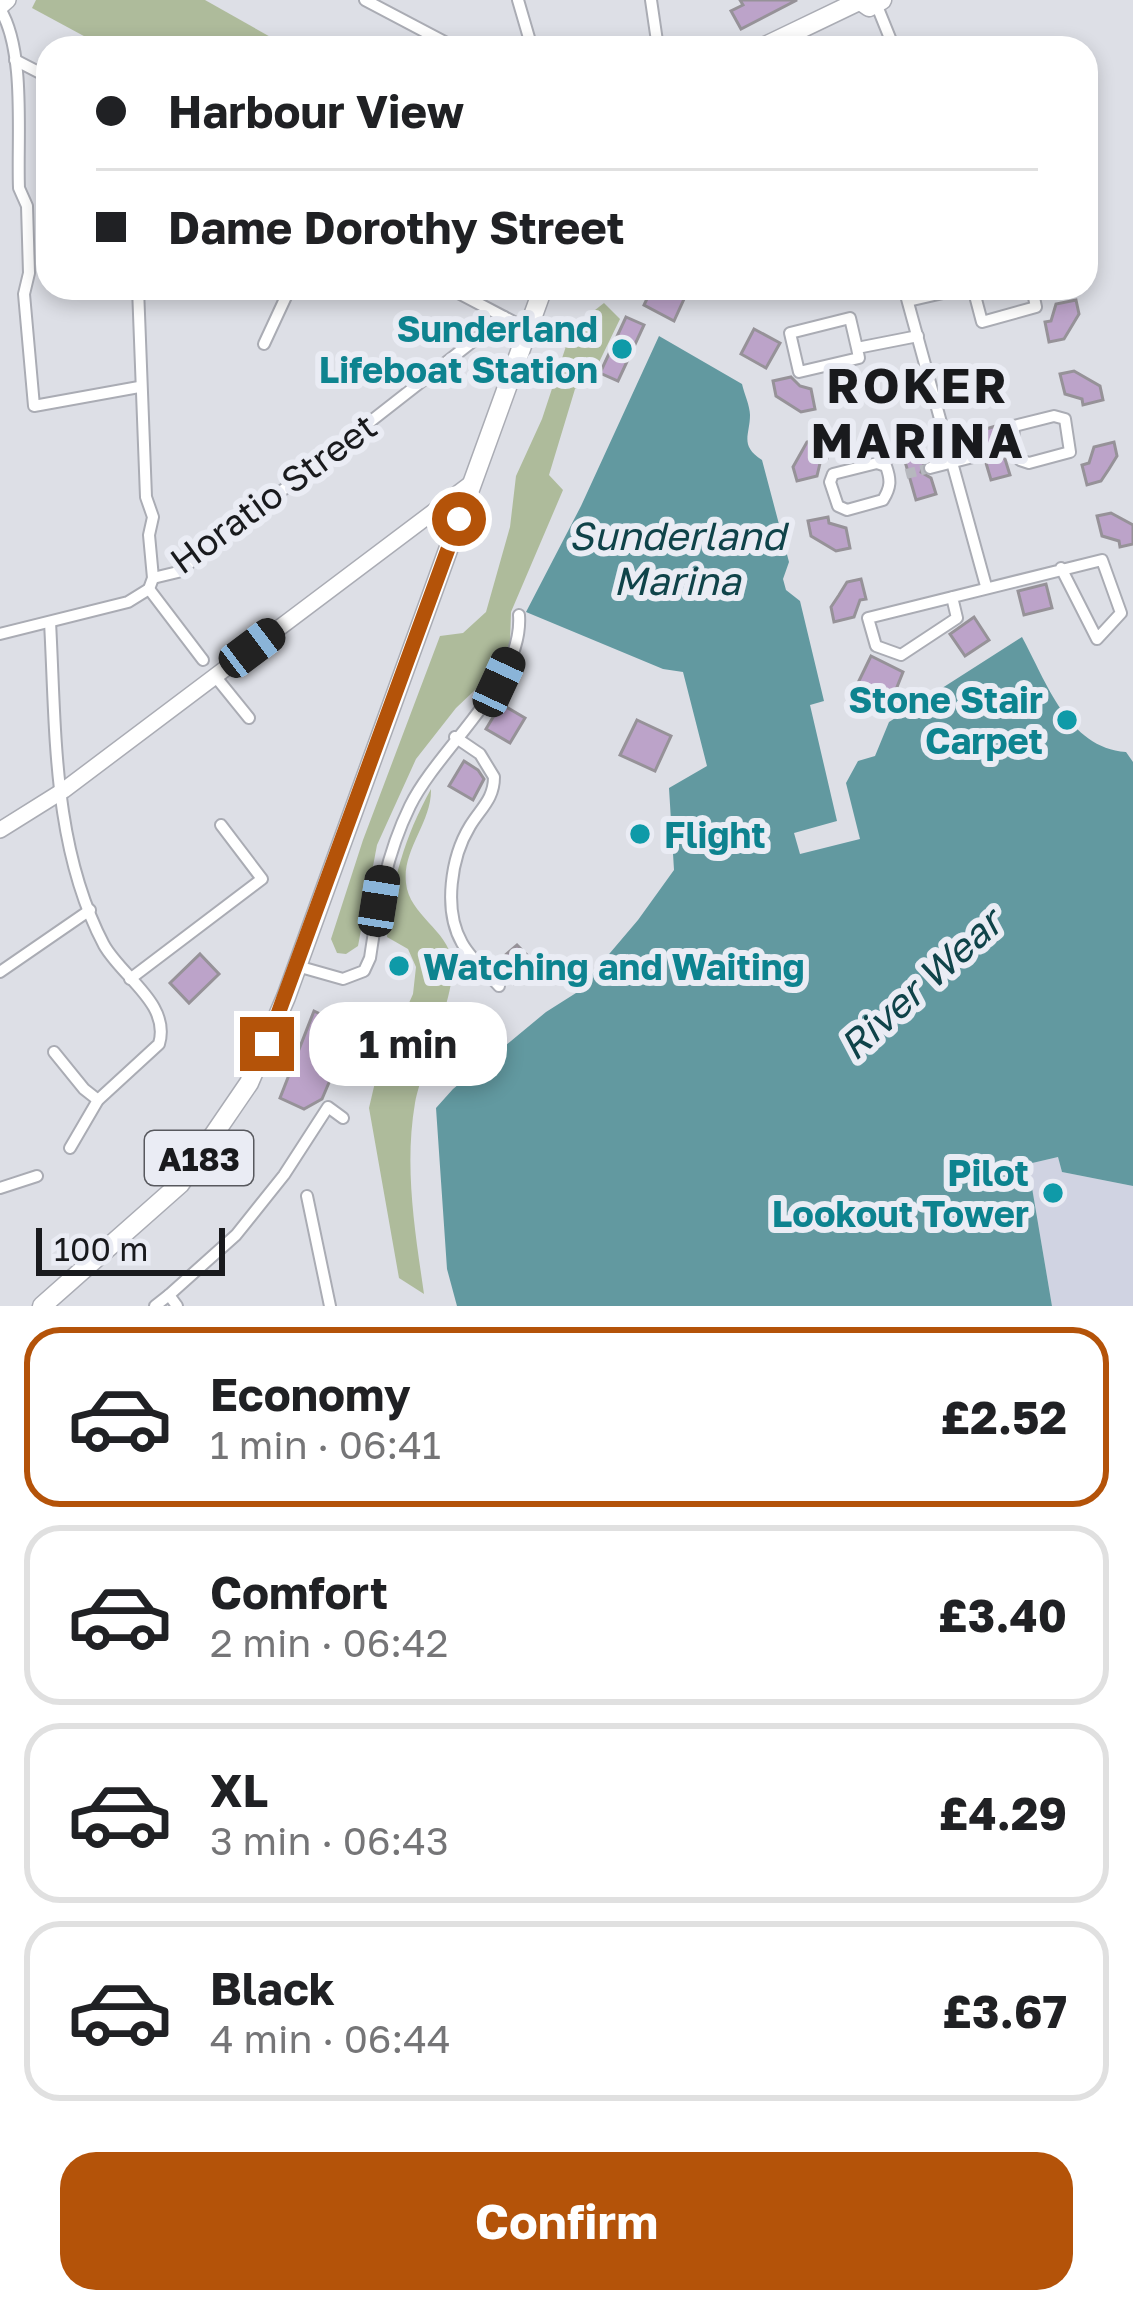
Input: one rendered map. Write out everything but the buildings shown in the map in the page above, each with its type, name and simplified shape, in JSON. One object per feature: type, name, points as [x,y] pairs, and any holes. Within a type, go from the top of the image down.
[{"type":"main road","points":[[789,36],[869,2]]},
{"type":"main road","name":"A183","points":[[42,1306],[180,1184],[249,1083],[297,966],[539,300]]},
{"type":"street","points":[[8,0],[0,8],[11,26],[15,60],[19,188],[27,206],[29,273],[24,294],[34,406],[139,387]]},
{"type":"street","points":[[365,0],[433,36]]},
{"type":"street","points":[[518,0],[528,36]]},
{"type":"street","points":[[651,0],[656,36]]},
{"type":"street","points":[[869,2],[887,36]]},
{"type":"street","points":[[15,60],[36,71]]},
{"type":"street","points":[[139,300],[146,497],[153,517],[148,536],[151,583],[203,660]]},
{"type":"street","points":[[264,344],[284,300]]},
{"type":"street","points":[[472,300],[529,330]]},
{"type":"street","points":[[908,300],[986,586]]},
{"type":"street","points":[[974,300],[982,322],[1036,307],[1035,300]]},
{"type":"street","name":"Horatio Street","points":[[0,634],[128,602],[151,583],[178,572],[505,317]]},
{"type":"street","points":[[850,318],[856,348],[859,358],[799,372],[790,333],[850,318]]},
{"type":"street","points":[[856,348],[917,336]]},
{"type":"street","points":[[1054,416],[1064,419],[1071,441],[1070,452],[1029,464],[1009,448],[1014,426],[1054,416]]},
{"type":"street","points":[[930,468],[981,455]]},
{"type":"street","points":[[877,463],[886,466],[890,478],[883,500],[847,510],[838,506],[830,482],[833,474],[877,463]]},
{"type":"street","points":[[890,478],[906,474]]},
{"type":"street","points":[[0,830],[59,793],[472,482]]},
{"type":"street","points":[[952,596],[957,618],[901,655],[876,646],[868,618],[986,586],[1061,568],[1102,560],[1121,613],[1097,639],[1061,568]]},
{"type":"street","points":[[297,966],[343,979],[364,971],[386,860],[411,802],[499,682],[521,633],[520,615]]},
{"type":"street","points":[[50,622],[59,793],[70,857],[106,947],[160,1016],[163,1031],[160,1044],[98,1100],[70,1148]]},
{"type":"street","points":[[215,676],[249,718]]},
{"type":"street","points":[[455,737],[480,754],[494,777],[490,801],[470,827],[454,865],[454,922],[464,947],[499,986]]},
{"type":"street","points":[[130,979],[262,879],[221,825]]},
{"type":"street","points":[[0,972],[90,910]]},
{"type":"street","points":[[54,1052],[98,1100]]},
{"type":"street","points":[[155,1306],[173,1300],[236,1235],[284,1175],[328,1107],[343,1118]]},
{"type":"street","points":[[0,1188],[37,1176]]},
{"type":"street","points":[[307,1196],[330,1306]]},
{"type":"shaded area","points":[[1058,1157],[1062,1172],[1133,1186],[1133,1306],[1052,1306],[1028,1164]]},
{"type":"green space","points":[[36,0],[205,0],[269,36],[84,36],[32,8]]},
{"type":"green space","points":[[604,303],[620,319],[588,385],[575,389],[549,475],[563,490],[511,612],[510,643],[493,673],[456,708],[416,759],[377,845],[358,946],[346,954],[337,953],[331,939],[363,840],[440,636],[463,633],[486,612],[510,527],[516,476],[542,419],[572,328]]},
{"type":"green space","points":[[431,789],[406,871],[414,904],[444,940],[452,961],[449,992],[412,1127],[412,1199],[424,1294],[399,1278],[369,1108],[376,1078],[413,994],[416,967],[408,949],[387,937],[401,860]]},
{"type":"water","points":[[659,336],[742,384],[748,404],[748,444],[762,460],[789,562],[783,579],[786,590],[800,601],[824,701],[810,705],[837,821],[794,833],[800,854],[860,839],[846,783],[858,761],[875,756],[889,722],[1022,637],[1050,692],[1074,725],[1106,748],[1126,752],[1133,762],[1133,1186],[1062,1172],[1058,1157],[1028,1164],[1052,1306],[457,1306],[447,1269],[436,1108],[546,1012],[576,993],[638,920],[674,870],[669,788],[707,766],[683,672],[663,669],[526,612]]},
{"type":"tunnel","points":[[981,455],[1005,449]]},
{"type":"tunnel","points":[[906,474],[930,468]]},
{"type":"place","name":"Sunderland Lifeboat Station","points":[[622,349]]},
{"type":"place","name":"Stone Stair Carpet","points":[[1067,720]]},
{"type":"place","name":"Flight","points":[[640,834]]},
{"type":"place","name":"Watching and Waiting","points":[[399,966]]},
{"type":"place","name":"Pilot Lookout Tower","points":[[1053,1193]]},
{"type":"district","name":"ROKER MARINA","points":[[918,412]]},
{"type":"route","points":[[267,1044],[459,519]]},
{"type":"water label","name":"Sunderland Marina","points":[[677,558]]},
{"type":"water label","name":"River Wear","points":[[920,984]]}]
